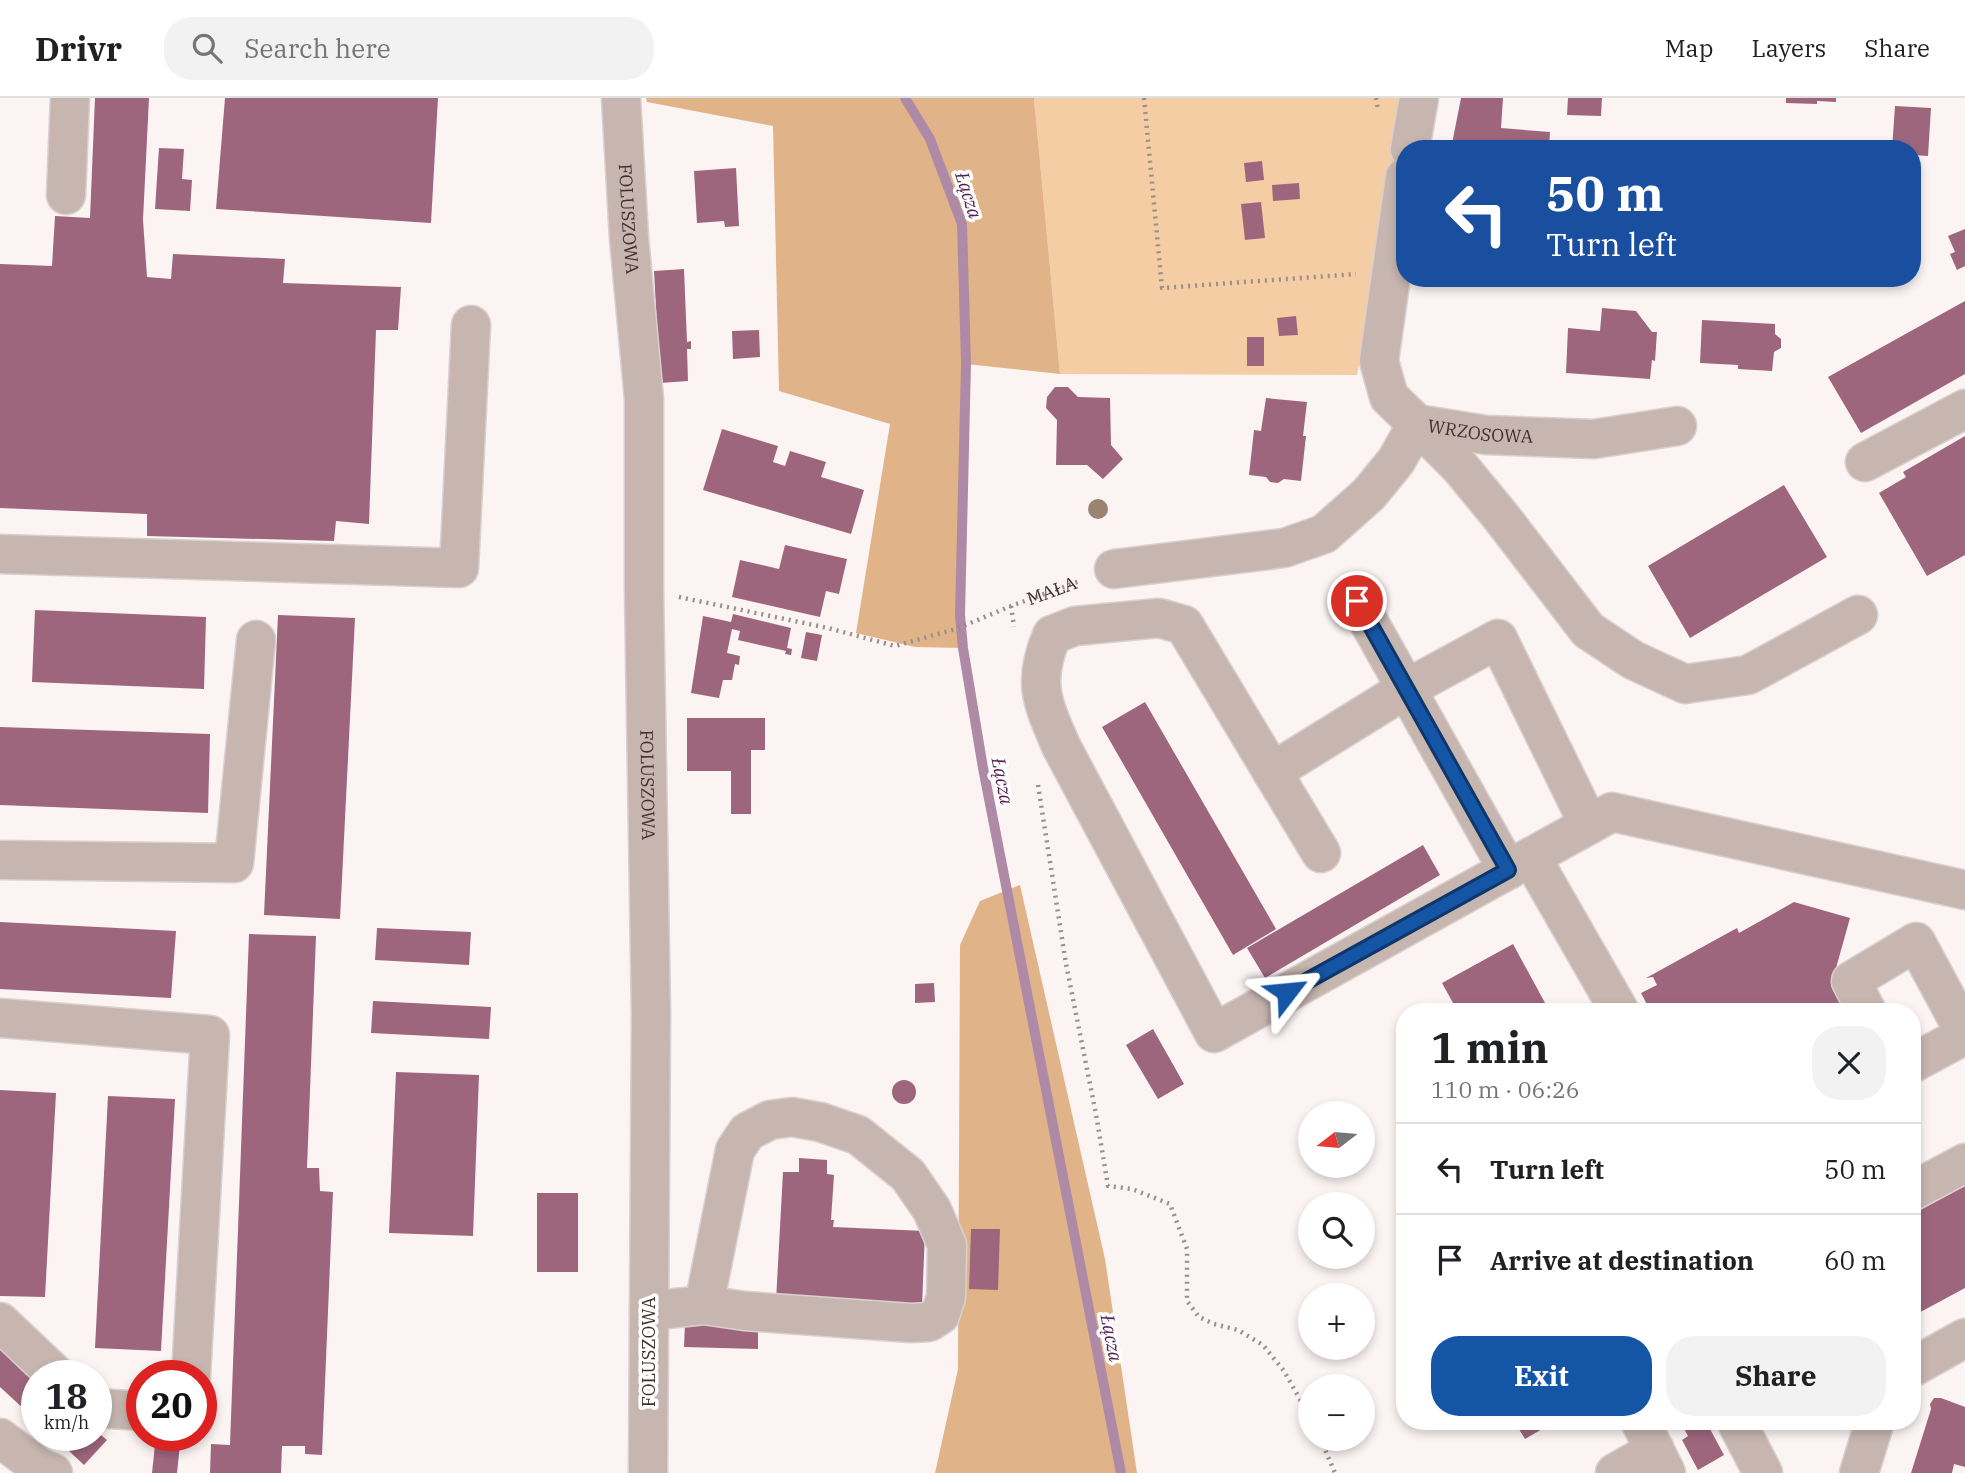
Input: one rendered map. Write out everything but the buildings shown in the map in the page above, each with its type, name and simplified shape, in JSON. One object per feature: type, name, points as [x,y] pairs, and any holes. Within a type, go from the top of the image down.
[{"type":"street","points":[[66,195],[70,98]]},
{"type":"street","name":"FOLUSZOWA","points":[[621,98],[629,237],[644,399],[644,590],[651,1002],[648,1473]]},
{"type":"street","points":[[1412,140],[1419,98]]},
{"type":"street","name":"WRZOSOWA","points":[[1396,243],[1380,361],[1389,397],[1417,424],[1486,435],[1594,439],[1677,426]]},
{"type":"street","points":[[0,554],[459,568],[471,325]]},
{"type":"street","points":[[1865,462],[1965,409]]},
{"type":"street","points":[[1114,569],[1284,548],[1324,534],[1369,494],[1396,461],[1417,424],[1477,488],[1588,630],[1633,660],[1685,684],[1748,675],[1858,615]]},
{"type":"street","points":[[1357,601],[1406,690],[1614,1003]]},
{"type":"street","points":[[1321,853],[1184,625],[1159,618],[1075,626],[1052,635],[1043,657],[1040,678],[1045,708],[1061,746],[1214,1033],[1612,812],[1965,890]]},
{"type":"street","points":[[1272,772],[1406,690],[1498,639],[1589,825]]},
{"type":"street","points":[[0,860],[234,863],[256,640]]},
{"type":"street","points":[[1862,1003],[1851,981],[1916,943],[1965,1034],[1921,1059]]},
{"type":"street","points":[[0,1018],[210,1035],[192,1360]]},
{"type":"street","points":[[649,1311],[704,1305],[745,1311],[929,1322],[940,1315],[946,1297],[947,1245],[932,1210],[908,1175],[858,1135],[820,1122],[792,1117],[770,1120],[747,1132],[735,1150],[704,1305]]},
{"type":"street","points":[[1921,1186],[1965,1163]]},
{"type":"street","points":[[0,1322],[40,1360]]},
{"type":"street","points":[[1921,1363],[1965,1338]]},
{"type":"street","points":[[1740,1430],[1762,1473]]},
{"type":"street","points":[[1859,1473],[1872,1430]]},
{"type":"street","points":[[0,1438],[53,1473]]},
{"type":"street","points":[[1615,1473],[1654,1448]]},
{"type":"path","points":[[1144,98],[1161,288],[1392,272]]},
{"type":"path","name":"MAŁA","points":[[644,590],[819,625],[895,646],[956,629],[1114,569]]},
{"type":"path","points":[[1011,606],[1015,633]]},
{"type":"path","points":[[1037,777],[1066,964],[1108,1186],[1132,1189],[1170,1204],[1187,1249],[1187,1301],[1199,1317],[1238,1330],[1263,1345],[1284,1371],[1298,1396]]},
{"type":"path","points":[[1326,1451],[1335,1473]]},
{"type":"shaded area","points":[[646,98],[1034,98],[1060,374],[966,364],[963,648],[915,647],[856,633],[890,424],[779,391],[773,126],[647,102]]},
{"type":"shaded area","points":[[1034,98],[1403,98],[1377,272],[1357,375],[1060,374]]},
{"type":"shaded area","points":[[1020,885],[1105,1259],[1137,1473],[935,1473],[958,1369],[960,945],[980,901]]},
{"type":"waterway","name":"Łącza","points":[[905,98],[930,139],[962,224],[966,363],[960,615],[963,648],[983,768],[1121,1473]]},
{"type":"route","points":[[1287,992],[1508,870],[1357,601]]}]
